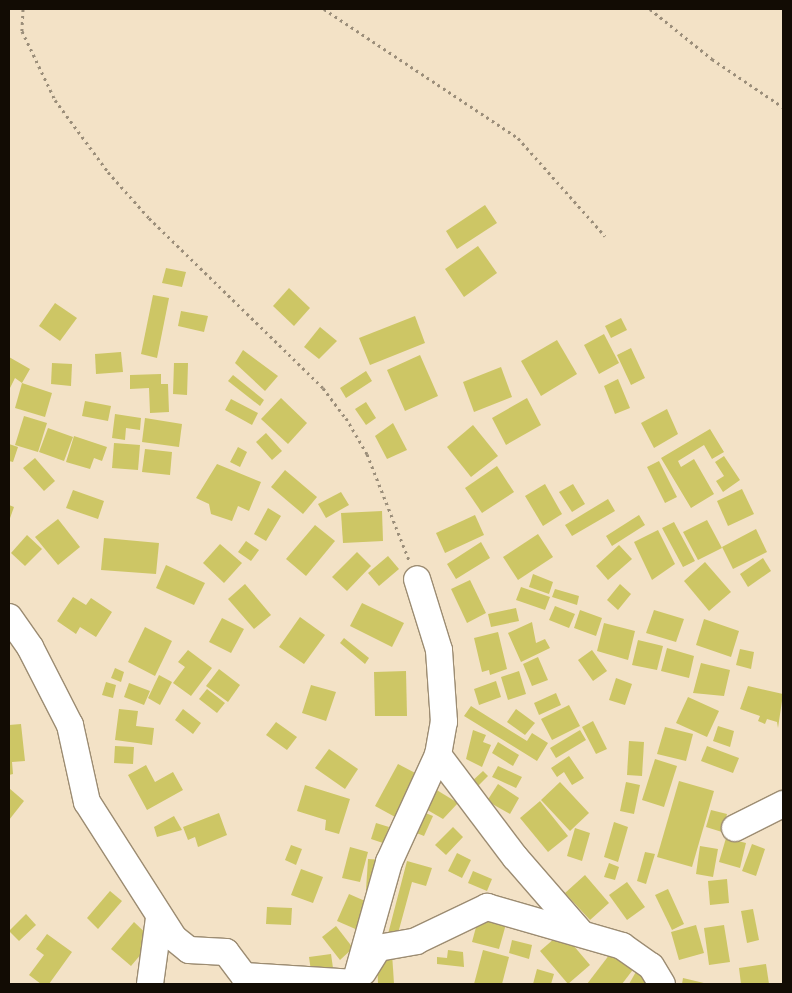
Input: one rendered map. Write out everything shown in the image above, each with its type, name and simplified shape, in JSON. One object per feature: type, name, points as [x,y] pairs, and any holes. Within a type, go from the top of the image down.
[{"type":"street","points":[[356,983],[389,862],[438,754],[443,685],[433,624],[417,580]]},
{"type":"street","points":[[9,617],[30,646],[70,726],[87,802],[159,918],[189,950],[226,952],[244,976],[356,983]]},
{"type":"street","points":[[438,754],[515,858],[581,933]]},
{"type":"street","points":[[735,828],[783,804]]},
{"type":"street","points":[[356,983],[378,948],[416,941],[487,907],[581,933],[641,957],[662,984]]},
{"type":"street","points":[[150,984],[159,918]]},
{"type":"path","points":[[22,9],[22,32],[55,100],[108,172],[149,218],[323,388],[346,418],[367,454],[417,580]]},
{"type":"path","points":[[324,9],[518,138],[606,236]]},
{"type":"path","points":[[650,9],[712,59],[783,107]]},
{"type":"building","points":[[485,205],[497,223],[457,249],[446,231]]},
{"type":"building","points":[[478,246],[497,273],[464,297],[445,269]]},
{"type":"building","points":[[166,268],[186,272],[182,287],[162,283]]},
{"type":"building","points":[[289,288],[310,308],[294,326],[273,306]]},
{"type":"building","points":[[153,295],[169,298],[157,358],[141,354]]},
{"type":"building","points":[[55,303],[77,318],[60,341],[39,326]]},
{"type":"building","points":[[181,311],[208,316],[204,332],[178,326]]},
{"type":"building","points":[[415,316],[425,343],[370,365],[359,338]]},
{"type":"building","points":[[621,318],[627,330],[611,338],[605,326]]},
{"type":"building","points":[[320,327],[337,341],[319,359],[304,347]]},
{"type":"building","points":[[604,334],[619,363],[599,374],[584,345]]},
{"type":"building","points":[[557,340],[577,374],[541,396],[521,361]]},
{"type":"building","points":[[631,348],[645,378],[631,385],[617,355]]},
{"type":"building","points":[[243,350],[278,376],[265,391],[235,363]]},
{"type":"building","points":[[121,352],[123,372],[96,374],[95,354]]},
{"type":"building","points":[[420,355],[438,396],[405,411],[387,370]]},
{"type":"building","points":[[9,357],[30,369],[22,383],[15,378],[9,390]]},
{"type":"building","points":[[52,363],[72,364],[71,386],[51,384]]},
{"type":"building","points":[[174,363],[188,363],[187,395],[173,394]]},
{"type":"building","points":[[501,367],[512,397],[474,412],[463,382]]},
{"type":"building","points":[[366,371],[372,381],[346,398],[340,388]]},
{"type":"building","points":[[161,374],[161,384],[168,384],[169,412],[150,413],[149,388],[130,389],[130,375]]},
{"type":"building","points":[[233,375],[264,400],[260,406],[228,381]]},
{"type":"building","points":[[618,379],[630,408],[615,414],[604,386]]},
{"type":"building","points":[[22,383],[52,393],[45,417],[15,408]]},
{"type":"building","points":[[281,398],[307,423],[288,444],[261,419]]},
{"type":"building","points":[[527,398],[541,425],[506,445],[492,418]]},
{"type":"building","points":[[231,399],[258,413],[252,425],[225,410]]},
{"type":"building","points":[[85,401],[111,406],[108,421],[82,416]]},
{"type":"building","points":[[366,402],[376,418],[366,425],[355,409]]},
{"type":"building","points":[[667,409],[678,434],[654,448],[641,423]]},
{"type":"building","points":[[115,414],[141,418],[140,430],[126,428],[125,440],[112,438]]},
{"type":"building","points":[[24,416],[47,423],[38,452],[15,445]]},
{"type":"building","points":[[145,418],[182,424],[179,447],[142,442]]},
{"type":"building","points":[[393,423],[407,450],[387,459],[375,436]]},
{"type":"building","points":[[473,425],[498,456],[471,477],[447,447]]},
{"type":"building","points":[[48,428],[73,437],[64,461],[39,452]]},
{"type":"building","points":[[710,429],[724,452],[712,459],[704,445],[678,461],[681,467],[694,459],[714,494],[691,508],[661,458]]},
{"type":"building","points":[[266,433],[282,451],[272,460],[256,442]]},
{"type":"building","points":[[74,436],[107,447],[102,461],[94,458],[90,469],[66,462]]},
{"type":"building","points":[[114,443],[140,445],[138,470],[112,468]]},
{"type":"building","points":[[9,444],[18,447],[13,462],[9,461]]},
{"type":"building","points":[[238,447],[247,452],[240,467],[230,462]]},
{"type":"building","points":[[145,449],[172,452],[170,475],[142,472]]},
{"type":"building","points":[[724,456],[740,480],[723,492],[716,481],[724,476],[715,462]]},
{"type":"building","points":[[35,458],[55,481],[44,491],[23,468]]},
{"type":"building","points":[[659,461],[677,497],[665,503],[647,467]]},
{"type":"building","points":[[217,464],[261,482],[249,511],[238,506],[232,521],[211,514],[209,504],[196,498]]},
{"type":"building","points":[[497,466],[514,492],[482,513],[465,488]]},
{"type":"building","points":[[285,470],[317,497],[303,514],[271,487]]},
{"type":"building","points":[[545,484],[562,514],[543,526],[525,496]]},
{"type":"building","points":[[573,484],[585,504],[572,512],[559,492]]},
{"type":"building","points":[[742,489],[754,514],[728,526],[717,501]]},
{"type":"building","points":[[73,490],[104,501],[98,519],[66,508]]},
{"type":"building","points":[[341,492],[349,505],[326,518],[318,504]]},
{"type":"building","points":[[608,499],[615,511],[572,536],[565,525]]},
{"type":"building","points":[[9,505],[14,507],[9,521]]},
{"type":"building","points":[[268,508],[281,516],[266,541],[254,534]]},
{"type":"building","points":[[382,511],[383,541],[343,543],[341,513]]},
{"type":"building","points":[[475,515],[484,535],[445,553],[436,533]]},
{"type":"building","points":[[639,515],[645,525],[612,546],[606,536]]},
{"type":"building","points":[[58,519],[80,547],[58,565],[35,537]]},
{"type":"building","points":[[707,520],[722,548],[698,560],[683,532]]},
{"type":"building","points":[[674,522],[695,561],[683,567],[662,528]]},
{"type":"building","points":[[315,525],[335,541],[306,576],[286,559]]},
{"type":"building","points":[[756,529],[767,552],[733,569],[722,547]]},
{"type":"building","points":[[658,530],[675,564],[652,580],[634,542]]},
{"type":"building","points":[[538,534],[553,557],[518,580],[503,557]]},
{"type":"building","points":[[27,535],[42,549],[25,566],[11,553]]},
{"type":"building","points":[[104,538],[159,543],[156,574],[101,570]]},
{"type":"building","points":[[246,541],[259,550],[251,561],[238,552]]},
{"type":"building","points":[[481,542],[490,558],[456,579],[447,564]]},
{"type":"building","points":[[220,544],[242,563],[224,583],[203,563]]},
{"type":"building","points":[[619,545],[632,559],[608,580],[596,566]]},
{"type":"building","points":[[357,552],[371,566],[347,591],[332,577]]},
{"type":"building","points":[[388,556],[399,569],[379,586],[368,573]]},
{"type":"building","points":[[763,558],[771,571],[748,587],[740,574]]},
{"type":"building","points":[[705,562],[731,592],[709,611],[684,581]]},
{"type":"building","points":[[166,565],[205,583],[194,605],[156,588]]},
{"type":"building","points":[[533,574],[553,582],[549,594],[529,587]]},
{"type":"building","points":[[470,580],[486,613],[467,623],[451,589]]},
{"type":"building","points":[[245,584],[271,615],[254,629],[228,599]]},
{"type":"building","points":[[620,584],[631,594],[618,610],[607,600]]},
{"type":"building","points":[[521,587],[550,597],[545,610],[516,600]]},
{"type":"building","points":[[555,589],[579,596],[577,605],[552,597]]},
{"type":"building","points":[[73,597],[86,605],[91,598],[112,612],[96,637],[80,627],[76,634],[57,621]]},
{"type":"building","points":[[362,603],[404,623],[392,647],[350,626]]},
{"type":"building","points":[[555,606],[575,614],[569,628],[549,620]]},
{"type":"building","points":[[516,608],[519,621],[491,627],[488,614]]},
{"type":"building","points":[[580,610],[602,618],[596,636],[574,628]]},
{"type":"building","points":[[654,610],[684,619],[676,642],[646,633]]},
{"type":"building","points":[[300,617],[325,635],[304,664],[279,647]]},
{"type":"building","points":[[222,618],[244,629],[231,653],[209,642]]},
{"type":"building","points":[[704,619],[739,631],[731,657],[696,645]]},
{"type":"building","points":[[532,622],[536,643],[545,639],[550,648],[521,662],[508,633]]},
{"type":"building","points":[[604,623],[635,631],[628,660],[597,651]]},
{"type":"building","points":[[145,627],[172,641],[155,676],[128,662]]},
{"type":"building","points":[[498,632],[507,669],[490,675],[489,670],[482,672],[474,638]]},
{"type":"building","points":[[344,638],[369,658],[365,664],[340,643]]},
{"type":"building","points":[[638,640],[663,646],[657,670],[632,665]]},
{"type":"building","points":[[667,648],[694,656],[689,678],[661,671]]},
{"type":"building","points":[[740,649],[754,652],[751,669],[736,665]]},
{"type":"building","points":[[188,650],[212,668],[191,696],[173,683],[185,667],[178,662]]},
{"type":"building","points":[[592,650],[607,671],[593,681],[578,660]]},
{"type":"building","points":[[538,657],[548,680],[532,686],[523,664]]},
{"type":"building","points":[[701,663],[730,670],[724,696],[693,693]]},
{"type":"building","points":[[115,668],[124,672],[121,682],[111,678]]},
{"type":"building","points":[[219,669],[240,685],[228,702],[206,686]]},
{"type":"building","points":[[406,671],[407,716],[375,716],[374,672]]},
{"type":"building","points":[[519,671],[526,694],[508,700],[501,677]]},
{"type":"building","points":[[159,675],[172,682],[160,705],[148,698]]},
{"type":"building","points":[[616,678],[632,684],[625,705],[609,700]]},
{"type":"building","points":[[496,681],[501,697],[479,705],[474,689]]},
{"type":"building","points":[[106,682],[116,685],[113,698],[102,695]]},
{"type":"building","points":[[129,683],[150,691],[144,705],[124,697]]},
{"type":"building","points":[[311,685],[336,692],[326,721],[302,713]]},
{"type":"building","points":[[748,686],[783,694],[778,728],[777,722],[767,719],[765,724],[758,721],[760,716],[740,709]]},
{"type":"building","points":[[207,689],[225,703],[217,713],[199,699]]},
{"type":"building","points":[[556,693],[561,705],[539,715],[534,703]]},
{"type":"building","points":[[688,697],[719,711],[707,737],[676,723]]},
{"type":"building","points":[[569,705],[580,726],[552,740],[541,719]]},
{"type":"building","points":[[471,706],[527,741],[532,733],[548,743],[537,761],[464,716]]},
{"type":"building","points":[[119,709],[138,711],[136,726],[154,728],[152,745],[115,740]]},
{"type":"building","points":[[183,709],[201,723],[193,734],[175,720]]},
{"type":"building","points":[[516,709],[535,723],[525,735],[507,722]]},
{"type":"building","points":[[593,721],[607,749],[596,754],[582,727]]},
{"type":"building","points":[[276,722],[297,737],[287,750],[266,735]]},
{"type":"building","points":[[21,724],[25,761],[12,762],[13,774],[9,775],[9,725]]},
{"type":"building","points":[[718,726],[734,731],[730,747],[713,741]]},
{"type":"building","points":[[665,727],[693,734],[686,761],[657,754]]},
{"type":"building","points":[[473,730],[486,735],[483,742],[491,745],[482,767],[466,759]]},
{"type":"building","points":[[580,730],[586,740],[556,758],[550,748]]},
{"type":"building","points":[[629,741],[644,742],[642,776],[627,775]]},
{"type":"building","points":[[498,742],[519,755],[513,766],[492,753]]},
{"type":"building","points":[[115,746],[134,747],[133,764],[114,763]]},
{"type":"building","points":[[707,746],[739,758],[733,773],[701,761]]},
{"type":"building","points":[[329,749],[358,769],[345,789],[315,768]]},
{"type":"building","points":[[569,756],[584,778],[572,785],[564,772],[557,777],[551,768]]},
{"type":"building","points":[[655,759],[677,766],[664,807],[642,800]]},
{"type":"building","points":[[398,764],[421,776],[397,818],[375,806]]},
{"type":"building","points":[[146,765],[155,782],[173,772],[183,790],[147,810],[128,775]]},
{"type":"building","points":[[498,766],[522,777],[516,788],[492,777]]},
{"type":"building","points":[[483,771],[488,776],[476,788],[470,783]]},
{"type":"building","points":[[679,781],[714,791],[692,867],[657,857]]},
{"type":"building","points":[[560,782],[589,813],[570,831],[541,800]]},
{"type":"building","points":[[626,782],[640,785],[634,814],[620,811]]},
{"type":"building","points":[[498,784],[519,798],[510,814],[487,801]]},
{"type":"building","points":[[305,785],[350,799],[339,834],[325,830],[326,820],[297,811]]},
{"type":"building","points":[[9,788],[24,801],[9,820]]},
{"type":"building","points":[[435,789],[458,803],[443,819],[424,808]]},
{"type":"building","points":[[540,801],[568,836],[548,852],[520,818]]},
{"type":"building","points":[[711,810],[727,814],[722,832],[706,827]]},
{"type":"building","points":[[423,812],[433,816],[424,836],[414,832]]},
{"type":"building","points":[[219,813],[227,835],[198,847],[195,837],[188,840],[183,827]]},
{"type":"building","points":[[174,816],[182,830],[157,837],[154,827]]},
{"type":"building","points":[[614,822],[628,827],[618,862],[604,857]]},
{"type":"building","points":[[376,823],[389,827],[383,843],[371,839]]},
{"type":"building","points":[[453,827],[463,837],[446,855],[435,845]]},
{"type":"building","points":[[575,828],[590,833],[582,861],[567,856]]},
{"type":"building","points":[[726,838],[746,843],[740,868],[719,862]]},
{"type":"building","points":[[752,844],[765,849],[756,876],[742,871]]},
{"type":"building","points":[[291,845],[302,849],[296,865],[285,860]]},
{"type":"building","points":[[700,846],[718,849],[713,877],[696,874]]},
{"type":"building","points":[[350,847],[368,852],[360,882],[342,878]]},
{"type":"building","points":[[645,852],[655,854],[646,884],[637,881]]},
{"type":"building","points":[[457,853],[471,860],[462,878],[448,871]]},
{"type":"building","points":[[368,859],[384,860],[381,891],[366,890]]},
{"type":"building","points":[[407,861],[432,868],[426,886],[412,882],[397,937],[388,934]]},
{"type":"building","points":[[609,863],[619,867],[615,880],[604,877]]},
{"type":"building","points":[[301,869],[323,877],[313,903],[291,895]]},
{"type":"building","points":[[473,871],[492,879],[487,891],[468,883]]},
{"type":"building","points":[[585,875],[609,903],[590,920],[565,893]]},
{"type":"building","points":[[727,879],[729,903],[710,905],[708,881]]},
{"type":"building","points":[[627,882],[645,907],[627,920],[609,895]]},
{"type":"building","points":[[668,889],[684,924],[672,930],[655,895]]},
{"type":"building","points":[[110,891],[122,901],[98,929],[87,918]]},
{"type":"building","points":[[349,894],[372,904],[360,931],[337,921]]},
{"type":"building","points":[[267,907],[292,908],[291,925],[266,924]]},
{"type":"building","points":[[753,909],[759,940],[747,943],[741,911]]},
{"type":"building","points":[[26,914],[36,925],[19,941],[9,931]]},
{"type":"building","points":[[479,916],[506,924],[499,949],[472,942]]},
{"type":"building","points":[[134,922],[153,940],[131,966],[111,949]]},
{"type":"building","points":[[696,925],[704,953],[679,960],[671,932]]},
{"type":"building","points":[[724,925],[730,962],[709,965],[704,928]]},
{"type":"building","points":[[336,926],[353,948],[340,960],[322,937]]},
{"type":"building","points":[[562,932],[590,965],[568,984],[540,951]]},
{"type":"building","points":[[47,934],[72,952],[49,984],[41,984],[29,975],[44,955],[36,949]]},
{"type":"building","points":[[512,940],[532,945],[529,959],[509,953]]},
{"type":"building","points":[[448,950],[463,952],[464,967],[437,964],[437,957],[447,958]]},
{"type":"building","points":[[483,950],[509,957],[502,984],[474,984]]},
{"type":"building","points":[[613,950],[635,967],[622,984],[587,984]]},
{"type":"building","points":[[392,953],[394,984],[378,984],[377,954]]},
{"type":"building","points":[[331,954],[333,968],[311,971],[309,957]]},
{"type":"building","points":[[766,964],[769,984],[741,984],[739,968]]},
{"type":"building","points":[[537,969],[554,974],[551,984],[533,984]]},
{"type":"building","points":[[637,970],[649,976],[644,984],[629,984]]},
{"type":"building","points":[[683,978],[708,984],[682,984]]}]
